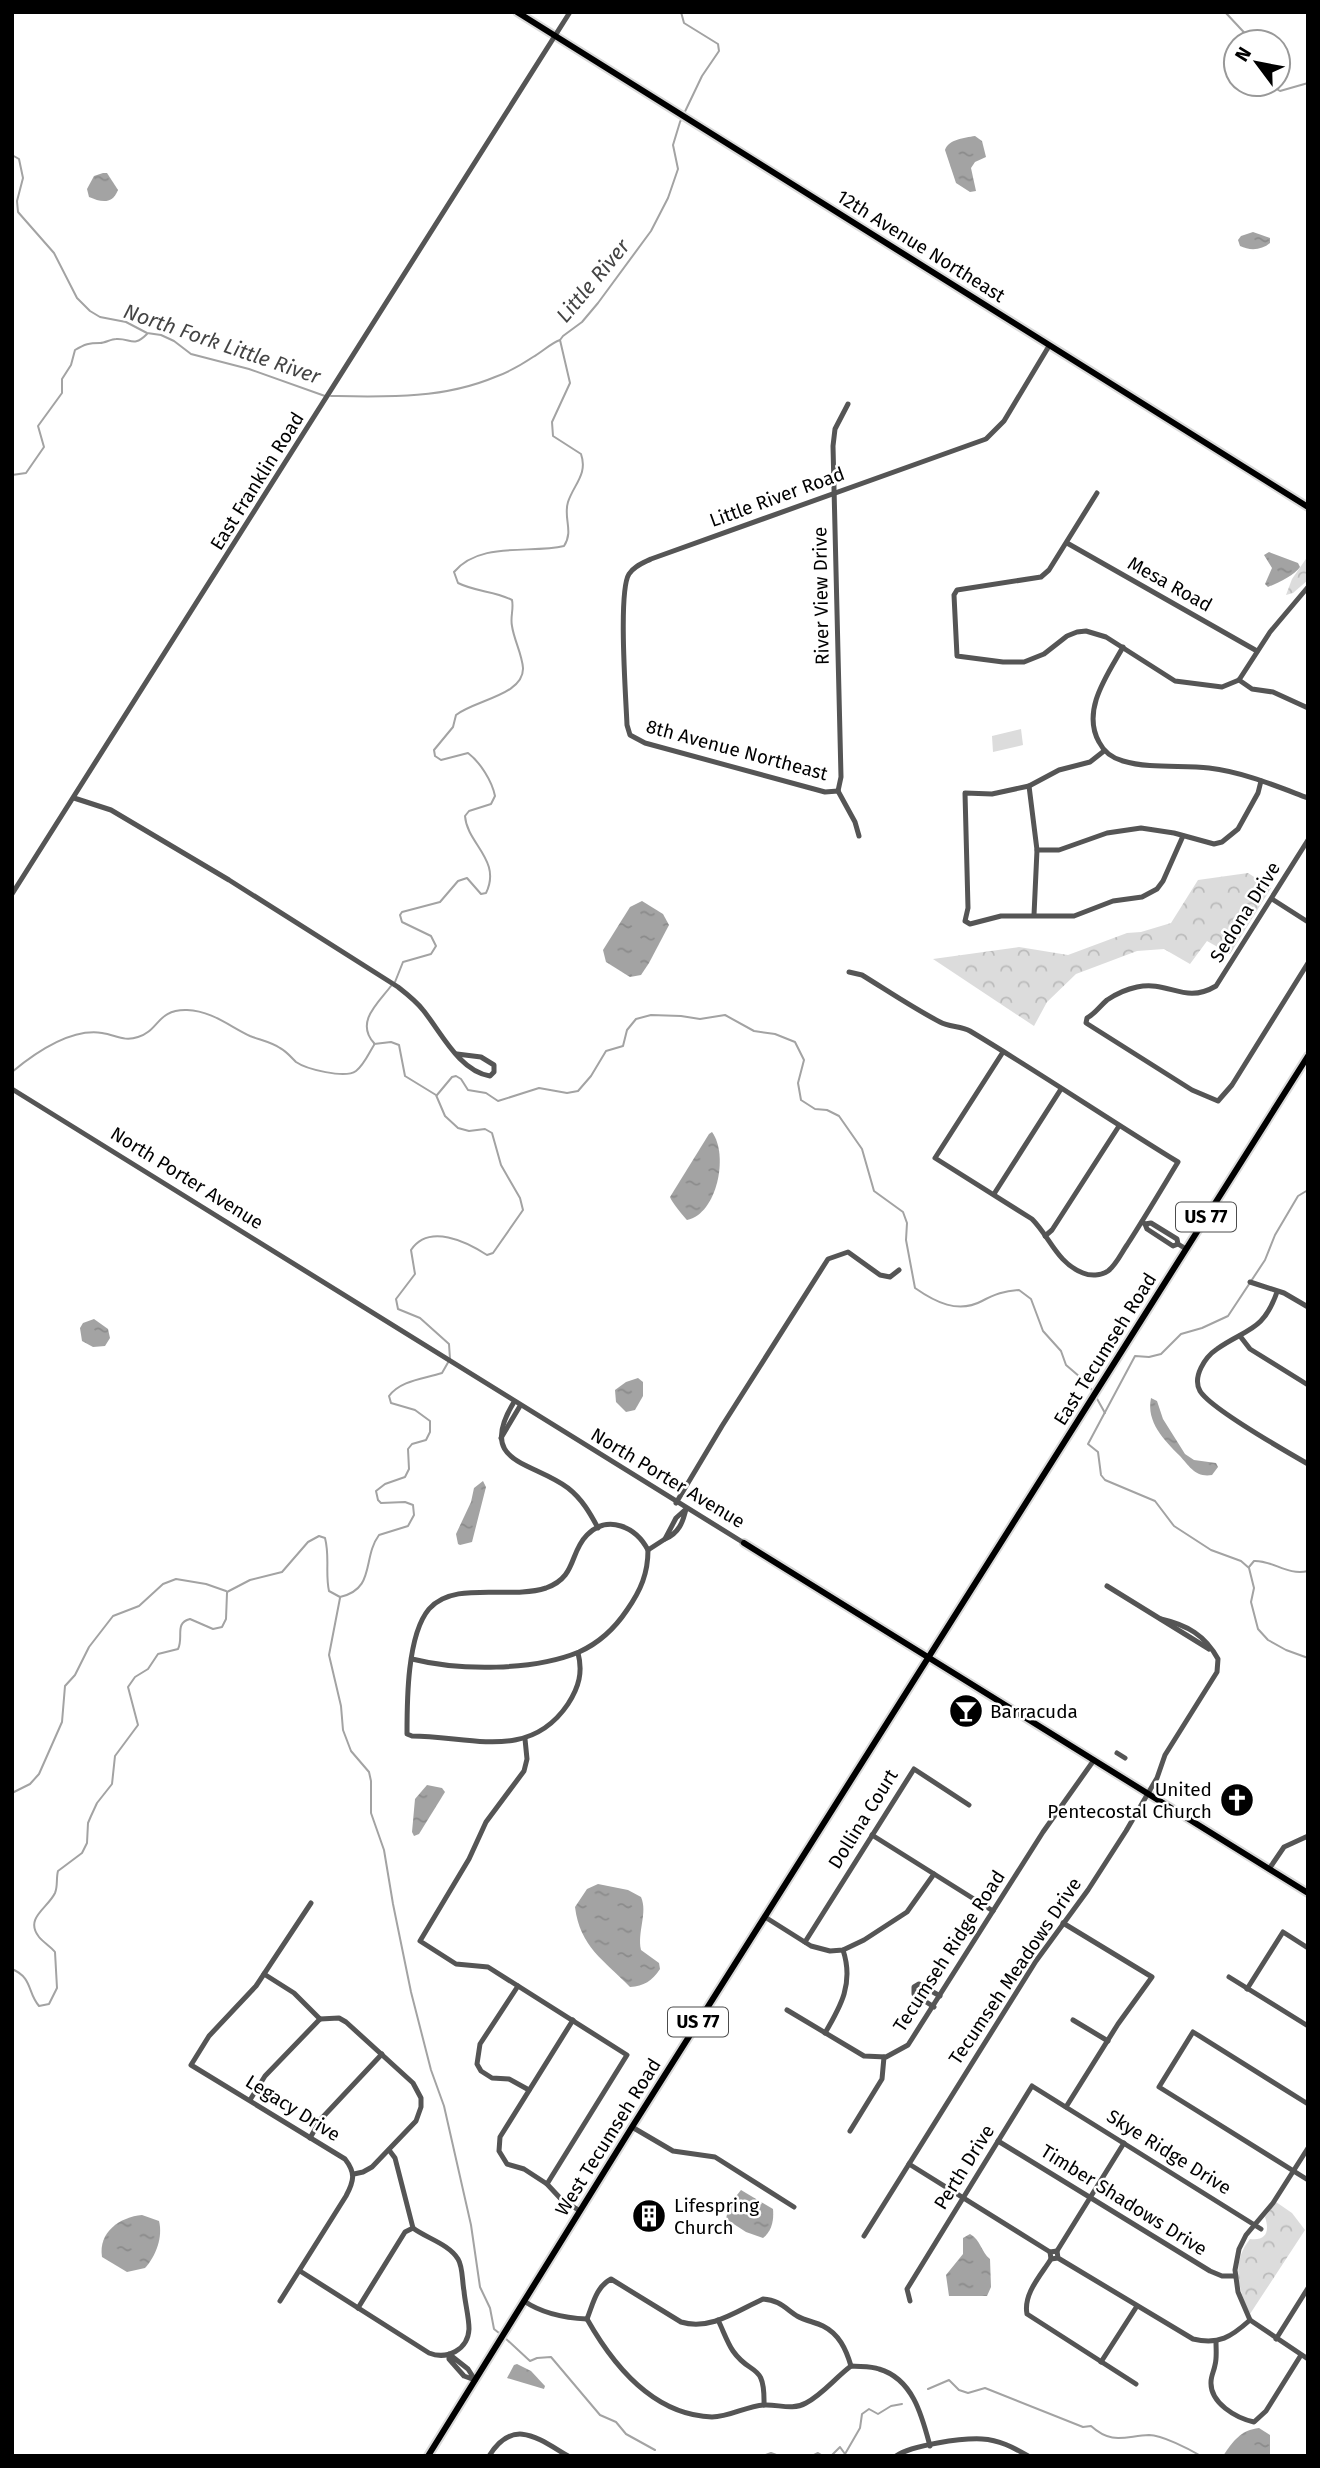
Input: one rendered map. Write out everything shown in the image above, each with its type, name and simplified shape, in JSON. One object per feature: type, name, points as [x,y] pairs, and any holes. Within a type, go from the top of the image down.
[{"type":"main road","name":"12th Avenue Northeast","points":[[517,12],[1308,508]]},
{"type":"main road","name":"East Tecumseh Road","points":[[929,1658],[1308,1056]]},
{"type":"main road","name":"North Porter Avenue","points":[[744,1544],[1308,1893]]},
{"type":"main road","name":"West Tecumseh Road","points":[[432,2454],[632,2127],[929,1658]]},
{"type":"street","name":"East Franklin Road","points":[[12,894],[570,12]]},
{"type":"street","name":"Little River Road","points":[[630,735],[627,725],[624,589],[633,569],[651,559],[988,438],[1004,421],[1049,346]]},
{"type":"street","name":"River View Drive","points":[[838,791],[841,777],[833,437],[848,404]]},
{"type":"street","points":[[1097,493],[1067,543],[1049,570],[1041,577],[957,590],[954,595],[956,654],[959,658],[1024,662],[1044,654],[1067,636],[1077,632],[1096,633],[1124,647],[1175,681],[1222,687],[1239,680],[1257,651],[1308,587]]},
{"type":"street","name":"Mesa Road","points":[[1067,543],[1257,651]]},
{"type":"street","points":[[1124,647],[1104,680],[1093,710],[1093,724],[1104,751],[1124,762],[1210,768],[1262,781],[1308,798]]},
{"type":"street","points":[[1239,680],[1252,689],[1273,692],[1308,708]]},
{"type":"street","name":"8th Avenue Northeast","points":[[630,735],[645,743],[825,792],[838,791]]},
{"type":"street","points":[[1104,751],[1090,762],[1059,770],[1030,786],[992,794],[967,792],[963,796],[967,922],[970,924],[1001,916],[1074,916],[1113,901],[1139,898],[1150,893],[1163,881],[1183,835]]},
{"type":"street","points":[[1037,850],[1059,850],[1107,833],[1125,830],[1155,829],[1214,844],[1230,837],[1238,829],[1262,781]]},
{"type":"street","points":[[1030,786],[1037,850],[1034,915]]},
{"type":"street","points":[[838,791],[855,822],[859,836]]},
{"type":"street","points":[[74,797],[111,810],[229,880],[398,987],[418,1003],[457,1054],[477,1073],[490,1076],[494,1072],[494,1065],[485,1059],[457,1054]]},
{"type":"street","name":"Sedona Drive","points":[[1308,840],[1216,986],[1208,991],[1190,995],[1165,987],[1138,987],[1115,995],[1087,1018],[1087,1024],[1198,1094],[1218,1101],[1233,1084],[1308,963]]},
{"type":"street","points":[[1272,899],[1308,922]]},
{"type":"street","points":[[849,972],[862,975],[943,1024],[966,1029],[1003,1052],[1119,1126],[1178,1162],[1143,1223],[1109,1270],[1096,1276],[1083,1273],[1063,1261],[1032,1219],[935,1158],[1003,1052]]},
{"type":"street","name":"North Porter Avenue","points":[[12,1089],[744,1544]]},
{"type":"street","points":[[994,1194],[1061,1089]]},
{"type":"street","points":[[1045,1236],[1052,1230],[1119,1126]]},
{"type":"street","points":[[1143,1223],[1147,1229],[1173,1246],[1178,1244],[1186,1250]]},
{"type":"street","points":[[676,1503],[828,1259],[848,1252],[880,1275],[890,1277],[899,1270]]},
{"type":"street","points":[[1250,1282],[1284,1293],[1308,1307]]},
{"type":"street","points":[[1277,1292],[1259,1323],[1219,1348],[1206,1360],[1197,1381],[1201,1393],[1217,1407],[1308,1464]]},
{"type":"street","points":[[1240,1336],[1250,1349],[1308,1385]]},
{"type":"street","points":[[514,1402],[504,1417],[501,1437],[504,1447],[514,1459],[567,1487],[589,1511],[598,1528]]},
{"type":"street","points":[[501,1437],[520,1406]]},
{"type":"street","points":[[648,1549],[665,1539],[676,1518],[686,1508]]},
{"type":"street","points":[[412,1659],[455,1665],[512,1666],[578,1653],[601,1640],[634,1599],[647,1570],[648,1549],[642,1538],[628,1527],[611,1524],[598,1528],[582,1542],[572,1567],[556,1583],[525,1592],[502,1594],[466,1591],[438,1601],[424,1615],[419,1625],[412,1659],[407,1734],[471,1741],[525,1739],[549,1727],[568,1703],[581,1677],[578,1653]]},
{"type":"street","name":"Tecumseh Meadows Drive","points":[[864,2236],[1036,1961],[1093,1883],[1157,1779],[1165,1755],[1217,1672],[1218,1659],[1212,1650],[1201,1646],[1107,1586]]},
{"type":"street","points":[[525,1739],[527,1759],[524,1772],[486,1822],[469,1859],[420,1941],[456,1964],[488,1967],[627,2055],[547,2184]]},
{"type":"street","points":[[1117,1753],[1125,1758]]},
{"type":"street","name":"Tecumseh Ridge Road","points":[[884,2057],[908,2045],[1051,1820],[1094,1760]]},
{"type":"street","name":"Dollina Court","points":[[805,1942],[914,1769],[969,1805]]},
{"type":"street","points":[[872,1835],[993,1911]]},
{"type":"street","points":[[1269,1869],[1280,1852],[1308,1836]]},
{"type":"street","points":[[765,1917],[805,1942],[824,1950],[844,1950],[906,1912],[933,1874]]},
{"type":"street","points":[[311,1903],[264,1974],[294,1993],[320,2019]]},
{"type":"street","points":[[1063,1923],[1152,1976],[1066,2107]]},
{"type":"street","points":[[1247,1989],[1283,1933],[1308,1948]]},
{"type":"street","points":[[825,2034],[845,1994],[847,1969],[844,1950]]},
{"type":"street","name":"Legacy Drive","points":[[264,1974],[209,2036],[191,2064],[345,2160],[354,2174]]},
{"type":"street","points":[[1229,1977],[1308,2026]]},
{"type":"street","points":[[934,2007],[914,1994],[914,1987],[917,1984],[923,1985],[940,1996]]},
{"type":"street","points":[[518,1986],[480,2044],[477,2064],[481,2071],[492,2078],[514,2081],[529,2090]]},
{"type":"street","points":[[787,2010],[858,2054],[884,2057],[882,2078],[850,2131]]},
{"type":"street","points":[[250,2099],[265,2076],[320,2019],[339,2018],[413,2083],[421,2098],[421,2107],[415,2120],[389,2150],[372,2167],[354,2174],[346,2196],[280,2301]]},
{"type":"street","points":[[573,2020],[500,2137],[499,2151],[507,2164],[524,2169],[580,2211]]},
{"type":"street","points":[[1073,2020],[1108,2041]]},
{"type":"street","points":[[1308,2104],[1193,2032],[1159,2087],[1308,2180]]},
{"type":"street","points":[[310,2138],[321,2119],[382,2054]]},
{"type":"street","name":"Perth Drive","points":[[910,2301],[907,2289],[1032,2086],[1066,2107]]},
{"type":"street","name":"Skye Ridge Drive","points":[[1066,2107],[1261,2229]]},
{"type":"street","points":[[632,2127],[673,2151],[715,2157],[794,2207]]},
{"type":"street","name":"Timber Shadows Drive","points":[[998,2141],[1210,2271],[1222,2276],[1235,2276]]},
{"type":"street","points":[[1124,2143],[1028,2297],[1027,2314],[1136,2384]]},
{"type":"street","points":[[1308,2148],[1273,2203],[1239,2249],[1235,2276],[1240,2300],[1250,2320],[1308,2359]]},
{"type":"street","points":[[299,2271],[429,2353],[449,2354],[463,2345],[469,2329],[460,2262],[451,2251],[413,2228],[395,2158],[389,2150]]},
{"type":"street","points":[[909,2164],[1193,2339],[1216,2342],[1237,2332],[1250,2320]]},
{"type":"street","points":[[358,2308],[405,2232],[413,2228]]},
{"type":"street","points":[[851,2366],[842,2343],[833,2332],[822,2325],[805,2320],[772,2299],[763,2299],[704,2326],[692,2326],[611,2279],[603,2283],[587,2319],[601,2344],[628,2378],[671,2407],[692,2414],[726,2416],[764,2405],[783,2408],[803,2405],[851,2366],[879,2368],[903,2384],[919,2404],[930,2446]]},
{"type":"street","points":[[1276,2339],[1308,2288]]},
{"type":"street","points":[[524,2301],[534,2308],[561,2317],[587,2319]]},
{"type":"street","points":[[1101,2362],[1137,2306]]},
{"type":"street","points":[[718,2320],[734,2352],[757,2370],[761,2377],[765,2385],[764,2405]]},
{"type":"street","points":[[1216,2342],[1215,2368],[1210,2380],[1217,2402],[1245,2420],[1254,2422],[1266,2411],[1301,2355]]},
{"type":"street","points":[[449,2354],[468,2369],[475,2380]]},
{"type":"street","points":[[489,2456],[500,2440],[518,2433],[568,2456]]},
{"type":"street","points":[[896,2456],[930,2446],[982,2439],[1014,2448],[1028,2456]]},
{"type":"street","points":[[1010,2456],[1014,2448]]},
{"type":"green space","points":[[1308,556],[1308,580],[1293,593],[1286,595],[1292,579]]},
{"type":"green space","points":[[1021,729],[1023,745],[993,752],[992,736]]},
{"type":"green space","points":[[1248,873],[1271,888],[1230,954],[1207,941],[1190,964],[1164,949],[1137,951],[1076,974],[1047,1002],[1034,1026],[933,959],[1019,947],[1068,955],[1127,933],[1141,932],[1171,923],[1198,880]]},
{"type":"green space","points":[[1276,2202],[1292,2213],[1305,2230],[1250,2314],[1238,2276],[1240,2257],[1250,2239],[1260,2239],[1267,2231],[1265,2217]]},
{"type":"water","points":[[975,136],[982,141],[986,157],[975,162],[971,168],[976,191],[970,192],[956,183],[945,150],[953,141]]},
{"type":"water","points":[[107,173],[118,190],[113,198],[106,201],[89,197],[87,189],[94,176]]},
{"type":"water","points":[[1253,232],[1270,238],[1270,243],[1256,249],[1240,246],[1238,240],[1241,236]]},
{"type":"water","points":[[1269,552],[1298,563],[1300,567],[1290,576],[1268,587],[1265,584],[1272,568],[1264,555]]},
{"type":"water","points":[[642,901],[663,914],[669,925],[641,975],[630,977],[606,962],[603,950],[630,907]]},
{"type":"water","points":[[712,1132],[719,1155],[717,1182],[706,1207],[687,1220],[670,1197]]},
{"type":"water","points":[[94,1319],[108,1329],[110,1338],[105,1346],[93,1347],[82,1341],[80,1328],[83,1323]]},
{"type":"water","points":[[638,1378],[643,1382],[643,1396],[635,1410],[626,1412],[616,1402],[615,1390]]},
{"type":"water","points":[[1151,1398],[1157,1401],[1163,1419],[1185,1454],[1194,1460],[1216,1463],[1218,1467],[1212,1475],[1202,1475],[1193,1470],[1162,1437],[1151,1415]]},
{"type":"water","points":[[483,1481],[486,1487],[472,1542],[460,1545],[456,1534],[471,1502],[474,1488]]},
{"type":"water","points":[[427,1785],[442,1788],[445,1792],[419,1834],[414,1836],[412,1832],[415,1799]]},
{"type":"water","points":[[598,1884],[628,1890],[641,1897],[641,1950],[659,1963],[660,1969],[644,1984],[630,1987],[595,1952],[582,1933],[575,1907],[587,1889]]},
{"type":"water","points":[[741,2190],[773,2209],[772,2225],[763,2238],[746,2232],[726,2219],[729,2205]]},
{"type":"water","points":[[142,2215],[159,2221],[158,2246],[145,2268],[127,2272],[102,2257],[103,2240],[112,2227],[126,2219]]},
{"type":"water","points":[[970,2234],[990,2259],[991,2287],[987,2296],[949,2296],[946,2275],[963,2254],[963,2238]]},
{"type":"water","points":[[517,2364],[531,2371],[545,2386],[544,2389],[507,2378]]},
{"type":"water","points":[[1259,2428],[1270,2435],[1270,2456],[1223,2456],[1238,2437]]},
{"type":"waterway","name":"Little River","points":[[331,396],[414,395],[475,384],[519,366],[560,340],[582,322],[651,231],[668,198],[678,169],[673,145],[680,122],[702,76],[719,51],[718,44],[684,23],[681,12]]},
{"type":"waterway","points":[[1225,12],[1240,28]]},
{"type":"waterway","points":[[1292,88],[1308,83]]},
{"type":"waterway","name":"North Fork Little River","points":[[12,155],[19,159],[23,178],[17,201],[18,212],[54,253],[77,298],[90,311],[100,317],[126,322],[147,333],[161,335],[191,354],[249,369],[325,396]]},
{"type":"waterway","points":[[12,475],[26,473],[44,447],[38,426],[62,393],[62,379],[71,365],[75,350],[87,344],[114,339],[138,341],[147,334]]},
{"type":"waterway","name":"Little River","points":[[395,982],[403,962],[431,954],[436,946],[431,936],[402,922],[402,912],[440,902],[458,881],[467,878],[481,894],[486,893],[490,881],[487,862],[471,835],[465,816],[469,811],[491,804],[495,796],[491,784],[468,753],[441,760],[435,756],[434,750],[453,727],[456,715],[516,685],[523,668],[512,626],[512,600],[458,583],[454,572],[465,562],[491,552],[564,546],[567,540],[568,502],[582,473],[583,461],[581,454],[553,436],[552,422],[570,383],[560,340]]},
{"type":"waterway","name":"Little River","points":[[374,1043],[367,1028],[370,1013],[391,986]]},
{"type":"waterway","points":[[12,1072],[42,1050],[66,1038],[90,1032],[133,1038],[145,1034],[170,1013],[187,1010],[212,1016],[250,1036],[277,1046],[301,1065],[326,1072],[343,1074],[356,1071],[374,1045]]},
{"type":"waterway","points":[[437,1095],[452,1077],[456,1076],[468,1090],[486,1093],[498,1101],[539,1088],[567,1093],[578,1091],[606,1051],[623,1046],[627,1030],[636,1019],[651,1015],[700,1019],[725,1015],[754,1031],[775,1034],[795,1042],[804,1060],[798,1083],[801,1100],[815,1109],[827,1110],[839,1116],[862,1149],[874,1191],[903,1212],[907,1223],[906,1240],[915,1288],[939,1302],[956,1306],[973,1305],[1000,1293],[1019,1290],[1031,1299],[1043,1331],[1061,1351],[1066,1365],[1087,1383],[1093,1392]]},
{"type":"waterway","name":"Little River","points":[[227,1592],[250,1580],[282,1572],[308,1542],[319,1536],[325,1538],[329,1591],[340,1597],[351,1593],[364,1580],[379,1535],[408,1526],[414,1515],[413,1505],[405,1502],[381,1503],[376,1491],[385,1484],[405,1477],[409,1469],[408,1449],[412,1444],[426,1440],[430,1432],[430,1421],[415,1410],[391,1403],[389,1396],[406,1383],[442,1373],[450,1359],[449,1344],[420,1318],[398,1309],[396,1299],[415,1274],[411,1250],[419,1242],[438,1236],[459,1241],[487,1255],[493,1253],[523,1210],[520,1198],[501,1165],[492,1133],[485,1129],[469,1131],[458,1128],[445,1116],[436,1095],[405,1076],[399,1045],[391,1042],[374,1044]]},
{"type":"waterway","points":[[1308,1190],[1298,1196],[1275,1235],[1265,1260],[1228,1316],[1181,1334],[1161,1354],[1135,1356],[1088,1444],[1098,1452],[1101,1475],[1105,1480],[1155,1501],[1174,1526],[1211,1550],[1241,1561],[1249,1568],[1254,1588],[1251,1602],[1258,1629],[1268,1640],[1308,1658]]},
{"type":"waterway","points":[[1096,1397],[1105,1413]]},
{"type":"waterway","points":[[1249,1567],[1254,1561],[1261,1561],[1293,1571],[1308,1571]]},
{"type":"waterway","points":[[12,1793],[30,1784],[39,1774],[62,1722],[65,1686],[75,1675],[89,1647],[113,1616],[139,1606],[163,1584],[176,1579],[206,1584],[226,1591]]},
{"type":"waterway","name":"Little River","points":[[12,1969],[27,1981],[39,2006],[49,2004],[57,1988],[55,1952],[39,1937],[34,1924],[55,1893],[58,1871],[82,1853],[87,1843],[91,1816],[97,1803],[112,1784],[115,1756],[138,1725],[128,1687],[135,1677],[148,1669],[158,1654],[178,1649],[181,1627],[185,1621],[190,1619],[213,1629],[222,1627],[226,1619],[227,1593]]},
{"type":"waterway","points":[[340,1598],[329,1655],[341,1706],[343,1730],[351,1751],[369,1772],[371,1813],[384,1850],[411,1992],[431,2070],[444,2106],[471,2225],[480,2287],[490,2308],[494,2329],[499,2333]]},
{"type":"waterway","points":[[504,2337],[530,2361],[551,2357],[600,2415],[616,2422],[626,2434],[655,2450]]},
{"type":"waterway","points":[[928,2389],[949,2380],[959,2390],[968,2393],[985,2388],[1083,2427],[1091,2426],[1106,2436],[1161,2437],[1201,2456]]},
{"type":"waterway","points":[[831,2456],[840,2447],[845,2454],[860,2428],[862,2414],[869,2409],[878,2414],[891,2406],[902,2404]]},
{"type":"waterway","points":[[763,2456],[771,2453],[779,2456]]},
{"type":"waterway","points":[[812,2456],[818,2453],[823,2456]]},
{"type":"place","name":"Barracuda","points":[[966,1711]]},
{"type":"place","name":"United Pentecostal Church","points":[[1237,1800]]},
{"type":"place","name":"Lifespring Church","points":[[649,2216]]}]
